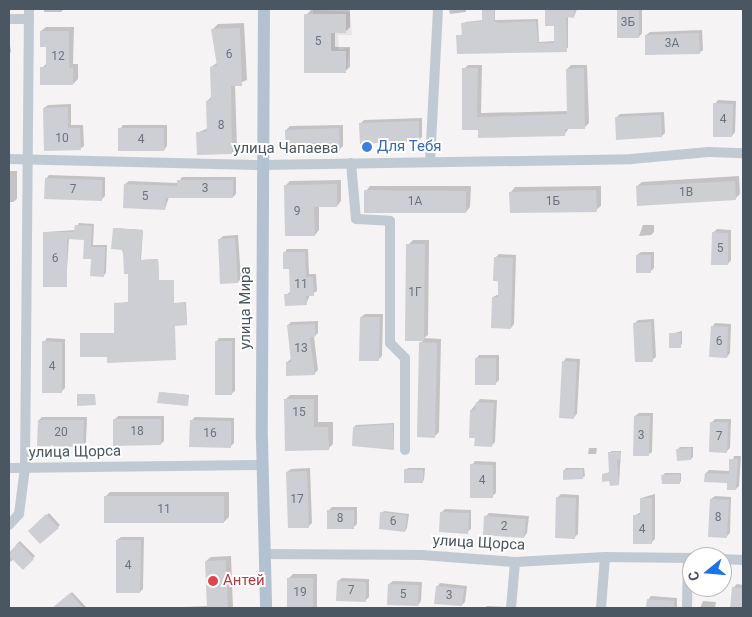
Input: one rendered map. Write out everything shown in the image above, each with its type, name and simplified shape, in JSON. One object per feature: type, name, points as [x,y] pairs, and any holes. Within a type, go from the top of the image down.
[{"type":"main road","name":"улица Мира","points":[[264,9],[262,465],[266,608]]},
{"type":"street","points":[[430,162],[438,9]]},
{"type":"street","points":[[9,19],[29,14],[30,160],[25,468],[19,514],[9,524]]},
{"type":"street","name":"улица Чапаева","points":[[9,159],[262,164],[632,159],[709,152],[743,153]]},
{"type":"street","points":[[351,163],[356,219],[390,221],[390,343],[405,358],[405,450]]},
{"type":"street","name":"улица Щорса","points":[[9,468],[262,465]]},
{"type":"street","name":"улица Щорса","points":[[264,554],[422,556],[515,562],[605,557],[682,558]]},
{"type":"street","points":[[601,608],[605,557]]},
{"type":"street","points":[[511,608],[515,562]]},
{"type":"shaded area","points":[[313,10],[350,12],[352,35],[338,35],[339,50],[349,48],[347,71],[312,71]]},
{"type":"building","points":[[482,9],[494,9],[494,21],[498,23],[536,21],[538,43],[554,43],[554,26],[545,26],[545,9],[575,9],[574,18],[566,17],[567,52],[457,54],[456,35],[462,35],[461,23],[482,21]]},
{"type":"building","points":[[617,9],[639,9],[639,38],[617,38]]},
{"type":"building","points":[[304,14],[346,14],[346,33],[331,33],[331,51],[346,51],[346,73],[304,73]]},
{"type":"building","points":[[240,28],[242,86],[231,86],[232,154],[197,155],[196,132],[207,132],[206,101],[211,100],[210,67],[217,66],[211,29]]},
{"type":"building","points":[[40,31],[69,31],[69,68],[73,68],[73,85],[40,85],[40,67],[46,67],[46,47],[40,47]]},
{"type":"building","points":[[699,33],[700,54],[645,55],[645,35]]},
{"type":"building","points":[[462,68],[478,68],[477,117],[567,114],[566,69],[584,68],[585,129],[565,129],[565,136],[478,138],[478,130],[462,130]]},
{"type":"building","points":[[713,103],[733,104],[732,137],[713,137]]},
{"type":"building","points":[[68,107],[68,128],[80,128],[81,150],[44,151],[43,108]]},
{"type":"building","points":[[661,115],[662,137],[616,140],[615,117]]},
{"type":"building","points":[[419,121],[419,141],[360,144],[359,123]]},
{"type":"building","points":[[118,128],[164,128],[164,151],[118,151]]},
{"type":"building","points":[[339,128],[340,151],[286,153],[285,130]]},
{"type":"building","points":[[45,178],[102,180],[102,201],[44,199]]},
{"type":"building","points":[[177,180],[233,180],[233,198],[166,198],[165,210],[123,208],[124,184],[177,186]]},
{"type":"building","points":[[735,181],[736,200],[637,206],[636,186]]},
{"type":"building","points":[[337,184],[337,207],[314,207],[315,236],[285,236],[284,185]]},
{"type":"building","points":[[364,190],[466,191],[466,213],[364,213]]},
{"type":"building","points":[[596,190],[597,212],[510,213],[509,192]]},
{"type":"building","points":[[75,225],[92,226],[91,247],[105,247],[104,277],[90,276],[91,259],[83,259],[84,240],[67,239],[67,287],[43,287],[43,232],[74,232]]},
{"type":"building","points":[[113,228],[143,230],[140,260],[158,259],[159,280],[174,280],[174,303],[185,303],[187,325],[175,326],[176,360],[107,363],[107,357],[80,357],[80,333],[114,333],[114,303],[128,303],[128,274],[124,274],[123,250],[111,249]]},
{"type":"building","points":[[712,232],[728,233],[728,265],[711,265]]},
{"type":"building","points":[[235,238],[238,283],[220,284],[218,239]]},
{"type":"building","points":[[406,244],[425,244],[424,341],[405,341]]},
{"type":"building","points":[[283,252],[305,252],[306,277],[313,277],[314,296],[306,296],[307,305],[285,306],[284,294],[290,294],[289,269],[283,269]]},
{"type":"building","points":[[636,255],[651,255],[651,273],[636,273]]},
{"type":"building","points":[[494,257],[513,258],[511,329],[491,328],[492,297],[498,297],[498,281],[493,281]]},
{"type":"building","points":[[360,317],[380,317],[379,361],[359,361]]},
{"type":"building","points":[[651,322],[653,362],[635,362],[633,323]]},
{"type":"building","points":[[315,324],[315,337],[310,338],[315,375],[286,376],[286,362],[291,362],[287,325]]},
{"type":"building","points":[[711,326],[728,327],[727,358],[709,357]]},
{"type":"building","points":[[669,333],[681,333],[681,348],[669,348]]},
{"type":"building","points":[[42,341],[62,342],[62,393],[42,393]]},
{"type":"building","points":[[215,341],[232,341],[232,395],[215,395]]},
{"type":"building","points":[[419,342],[437,343],[435,438],[417,437]]},
{"type":"building","points":[[475,358],[496,358],[496,385],[475,385]]},
{"type":"building","points":[[562,361],[577,362],[574,419],[559,418]]},
{"type":"building","points":[[159,392],[188,395],[188,406],[157,403]]},
{"type":"building","points":[[77,394],[95,394],[96,405],[77,406]]},
{"type":"building","points":[[284,399],[314,399],[314,427],[328,427],[329,450],[285,451]]},
{"type":"building","points":[[476,402],[494,403],[492,447],[474,446],[475,438],[469,438],[470,410],[475,410]]},
{"type":"building","points":[[634,416],[650,416],[649,456],[633,456]]},
{"type":"building","points":[[113,419],[161,419],[161,445],[113,446]]},
{"type":"building","points":[[38,420],[84,420],[83,447],[37,446]]},
{"type":"building","points":[[190,420],[231,421],[231,448],[189,447]]},
{"type":"building","points":[[710,422],[728,422],[727,453],[709,452]]},
{"type":"building","points":[[393,424],[394,450],[352,446],[353,427]]},
{"type":"building","points":[[691,448],[691,460],[677,461],[676,449]]},
{"type":"building","points":[[608,452],[620,452],[620,459],[617,460],[619,485],[610,486],[609,481],[602,482],[602,474],[609,473]]},
{"type":"building","points":[[729,459],[738,459],[736,490],[727,490],[727,483],[704,482],[705,473],[729,474]]},
{"type":"building","points":[[470,464],[493,465],[493,498],[470,498]]},
{"type":"building","points":[[404,469],[423,470],[423,483],[404,483]]},
{"type":"building","points":[[583,469],[583,479],[563,480],[563,470]]},
{"type":"building","points":[[307,471],[309,528],[288,528],[286,472]]},
{"type":"building","points":[[680,474],[680,484],[662,484],[661,475]]},
{"type":"building","points":[[104,496],[224,496],[224,523],[104,523]]},
{"type":"building","points":[[556,497],[576,498],[575,539],[555,538]]},
{"type":"building","points":[[640,498],[652,498],[652,544],[633,544],[633,515],[640,515]]},
{"type":"building","points":[[710,499],[729,500],[727,538],[708,537]]},
{"type":"building","points":[[327,510],[354,510],[354,529],[327,529]]},
{"type":"building","points":[[380,512],[407,515],[405,532],[379,529]]},
{"type":"building","points":[[440,512],[469,513],[468,534],[439,532]]},
{"type":"building","points":[[46,514],[59,528],[40,544],[28,531]]},
{"type":"building","points":[[484,516],[526,519],[524,538],[483,535]]},
{"type":"building","points":[[116,540],[141,540],[140,593],[116,593]]},
{"type":"building","points":[[18,542],[34,559],[23,570],[9,556]]},
{"type":"building","points":[[226,560],[228,608],[207,608],[205,561]]},
{"type":"building","points":[[287,578],[313,578],[313,608],[287,608]]},
{"type":"building","points":[[337,581],[366,582],[366,602],[336,601]]},
{"type":"building","points":[[388,584],[419,585],[418,606],[387,605]]},
{"type":"building","points":[[436,586],[464,589],[462,606],[434,604]]},
{"type":"building","points":[[732,587],[743,588],[743,608],[730,608]]},
{"type":"building","points":[[70,593],[83,608],[52,608]]},
{"type":"building","points":[[647,599],[674,601],[674,608],[646,608]]},
{"type":"place","name":"Для Тебя","points":[[367,147]]},
{"type":"place","name":"Антей","points":[[213,581]]}]
